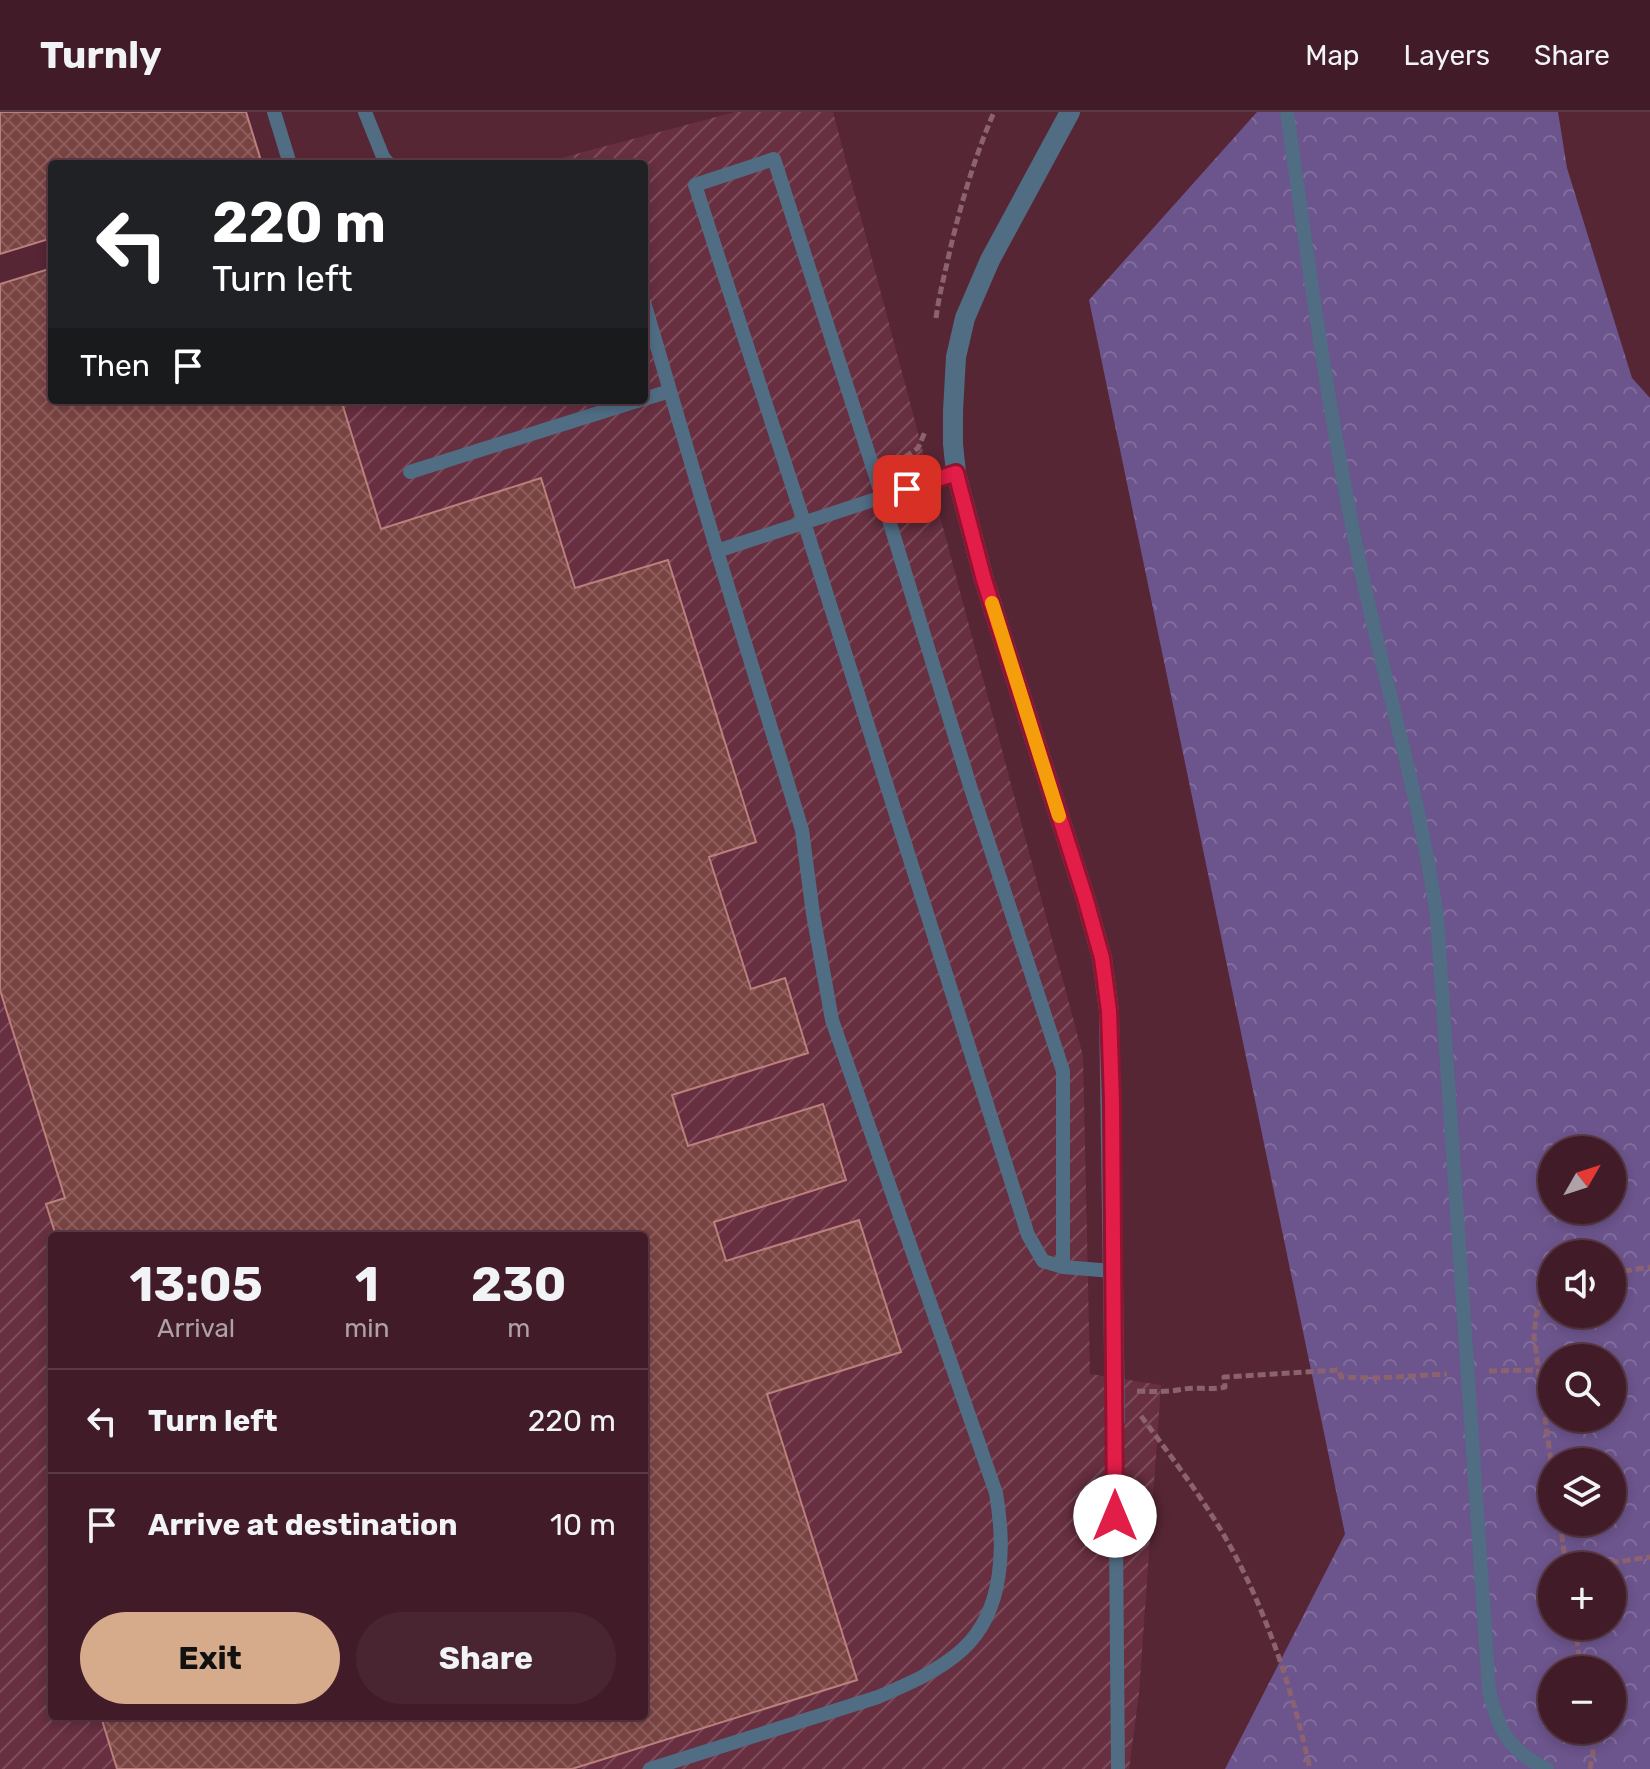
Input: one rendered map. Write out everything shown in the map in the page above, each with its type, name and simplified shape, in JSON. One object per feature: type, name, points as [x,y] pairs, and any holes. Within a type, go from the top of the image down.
[{"type":"street","points":[[1070,112],[990,260],[965,318],[956,357],[953,444],[956,473],[984,580],[1102,958],[1109,1011],[1115,1420]]},
{"type":"lane","points":[[274,112],[289,160]]},
{"type":"lane","points":[[365,112],[386,160]]},
{"type":"lane","points":[[1287,112],[1316,325],[1341,474],[1421,826],[1437,917],[1489,1690],[1496,1720],[1507,1737],[1532,1763],[1547,1769]]},
{"type":"lane","points":[[1063,1267],[1063,1071],[970,786],[875,474],[774,159],[695,185],[1028,1235],[1043,1261],[1063,1267],[1113,1271]]},
{"type":"lane","points":[[648,319],[802,830],[832,1020],[996,1493],[1001,1518],[1000,1569],[987,1617],[964,1649],[940,1667],[878,1697],[650,1769]]},
{"type":"lane","points":[[648,397],[670,391]]},
{"type":"lane","points":[[410,472],[626,404]]},
{"type":"lane","points":[[717,551],[956,473]]},
{"type":"lane","points":[[1115,1420],[1118,1769]]},
{"type":"path","points":[[936,318],[958,217],[994,112]]},
{"type":"path","points":[[875,474],[918,448],[925,433],[926,420]]},
{"type":"path","points":[[1626,1271],[1650,1267]]},
{"type":"path","points":[[1492,1371],[1538,1370],[1534,1337],[1538,1310]]},
{"type":"path","points":[[1147,1392],[1215,1389],[1225,1387],[1224,1377],[1271,1374],[1339,1370],[1341,1377],[1417,1376]]},
{"type":"path","points":[[1115,1380],[1217,1523],[1254,1596],[1285,1677],[1310,1769]]},
{"type":"path","points":[[1626,1560],[1650,1557]]},
{"type":"path","points":[[1590,1769],[1592,1744]]},
{"type":"shaded area","points":[[735,112],[833,112],[1083,1056],[1090,1374],[1161,1385],[1139,1693],[1129,1769],[0,1769],[0,307],[48,393],[48,404],[648,404],[648,160],[553,160]]},
{"type":"green space","points":[[1257,112],[1558,112],[1567,168],[1632,378],[1650,398],[1650,1769],[1225,1769],[1345,1534],[1089,300]]},
{"type":"building","points":[[0,112],[246,112],[261,160],[48,160],[48,239],[0,254]]},
{"type":"building","points":[[48,269],[48,404],[342,404],[381,529],[541,478],[575,588],[668,560],[756,842],[709,857],[751,989],[785,978],[808,1053],[672,1095],[688,1146],[823,1104],[846,1180],[714,1222],[726,1261],[859,1220],[901,1352],[767,1394],[857,1680],[572,1769],[117,1769],[102,1720],[648,1720],[648,1232],[55,1232],[46,1204],[65,1198],[0,990],[0,284]]},
{"type":"slow traffic","points":[[992,603],[1059,816]]},
{"type":"route","points":[[907,489],[956,473],[984,580],[1102,958],[1109,1011],[1112,1101],[1115,1516]]}]
